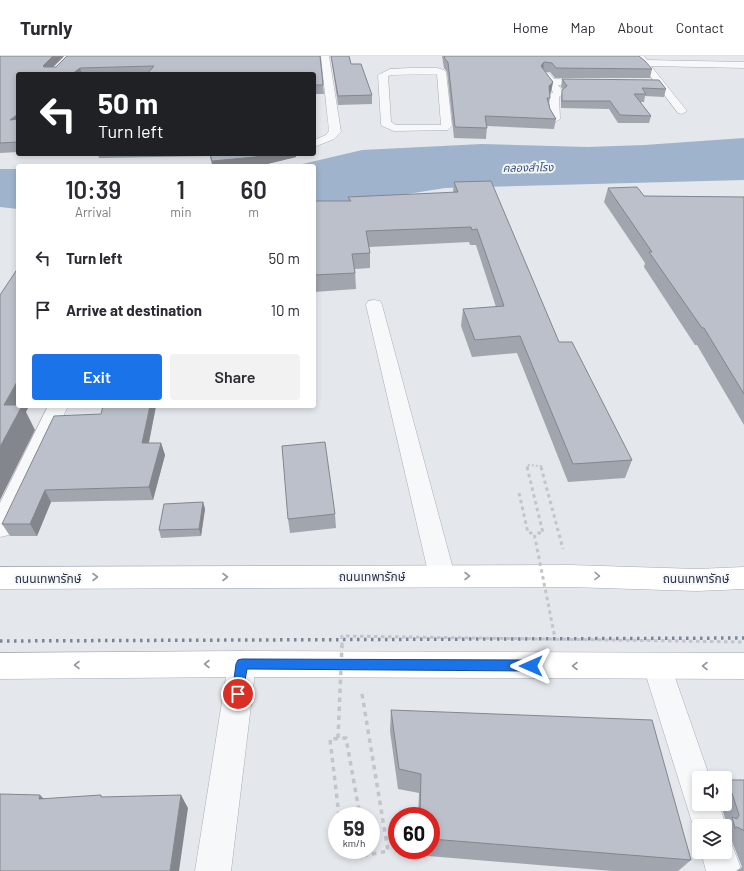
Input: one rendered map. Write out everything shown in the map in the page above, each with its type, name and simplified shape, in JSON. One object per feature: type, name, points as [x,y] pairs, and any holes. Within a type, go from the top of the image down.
[{"type":"main road","name":"ถนนเทพารักษ์","points":[[0,578],[442,576],[570,576],[697,580],[744,578]]},
{"type":"main road","points":[[0,666],[242,664],[744,666]]},
{"type":"street","points":[[316,143],[330,137],[335,132],[324,56]]},
{"type":"street","points":[[642,60],[744,65]]},
{"type":"street","points":[[642,60],[682,111]]},
{"type":"street","points":[[410,67],[441,72],[446,126],[444,128],[394,128],[386,124],[383,75],[410,67]]},
{"type":"street","points":[[543,70],[559,93],[554,96],[555,118]]},
{"type":"street","points":[[652,72],[683,73]]},
{"type":"street","points":[[551,82],[598,83]]},
{"type":"street","points":[[645,83],[661,83]]},
{"type":"street","points":[[374,305],[442,576]]},
{"type":"street","points":[[0,528],[57,408]]},
{"type":"street","points":[[213,871],[242,664]]},
{"type":"street","points":[[657,666],[692,773]]},
{"type":"street","points":[[720,859],[724,871]]},
{"type":"path","points":[[519,493],[528,533],[543,533],[527,466],[541,466],[557,527]]},
{"type":"path","points":[[534,533],[555,638]]},
{"type":"path","points":[[338,738],[342,636],[744,642]]},
{"type":"path","points":[[357,665],[388,851],[380,853]]},
{"type":"path","points":[[338,807],[330,739],[346,738],[358,807]]},
{"type":"water","name":"คลองสำโรง","points":[[744,138],[744,180],[445,188],[316,209],[316,164],[302,164],[362,150],[482,144],[587,147],[644,145]]},
{"type":"water","points":[[0,169],[16,169],[16,209],[0,207]]},
{"type":"building","points":[[0,56],[53,56],[43,66],[56,67],[67,56],[320,56],[323,85],[316,85],[316,72],[149,72],[154,66],[80,68],[75,72],[16,72],[16,116],[10,120],[16,119],[16,142],[0,143]]},
{"type":"building","points":[[331,56],[349,56],[351,64],[361,64],[372,95],[338,96]]},
{"type":"building","points":[[444,56],[639,56],[652,69],[556,68],[552,63],[544,62],[541,66],[553,82],[549,86],[550,98],[547,98],[550,109],[556,119],[485,116],[487,128],[455,127],[448,62]]},
{"type":"building","points":[[562,79],[659,80],[666,89],[642,88],[646,94],[634,94],[651,116],[620,115],[610,101],[562,101],[562,90],[567,86]]},
{"type":"building","points":[[211,156],[259,156],[255,157],[212,161]]},
{"type":"building","points":[[491,181],[559,342],[572,342],[632,460],[573,464],[520,336],[475,340],[463,309],[504,306],[477,229],[472,230],[471,227],[366,231],[370,253],[352,254],[355,273],[316,275],[316,201],[351,201],[348,197],[458,192],[454,182]]},
{"type":"building","points":[[637,187],[644,196],[744,197],[744,394],[704,328],[702,328],[649,252],[652,252],[608,188]]},
{"type":"building","points":[[16,271],[16,384],[4,405],[16,405],[16,408],[21,408],[0,447],[0,295]]},
{"type":"building","points":[[102,408],[150,408],[142,443],[161,443],[149,487],[45,490],[30,524],[2,524],[54,416],[101,414]]},
{"type":"building","points":[[325,442],[335,514],[288,519],[282,446]]},
{"type":"building","points":[[203,502],[199,529],[159,530],[164,504]]},
{"type":"building","points":[[391,710],[652,720],[691,860],[440,840],[440,807],[420,807],[421,774],[399,769]]},
{"type":"building","points":[[732,780],[744,780],[744,831],[737,827],[735,828],[732,817],[737,819],[739,815],[732,793]]},
{"type":"building","points":[[0,794],[40,795],[39,799],[101,795],[101,797],[181,795],[170,871],[0,871]]},
{"type":"railway","points":[[0,641],[744,638]]},
{"type":"route","points":[[238,694],[242,664],[531,666]]}]
